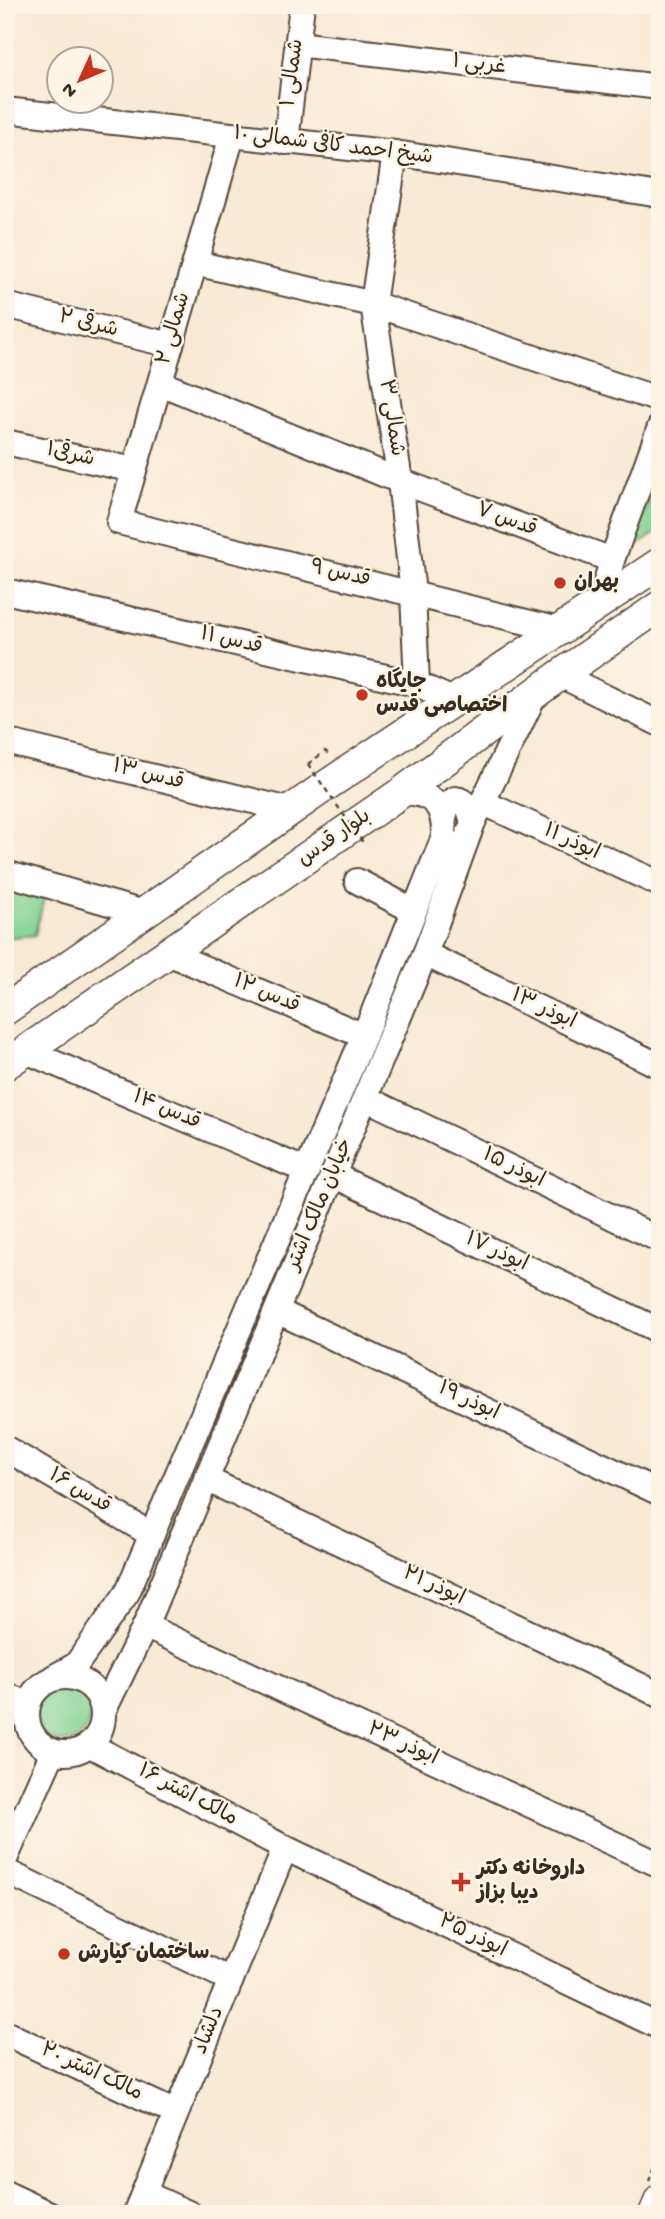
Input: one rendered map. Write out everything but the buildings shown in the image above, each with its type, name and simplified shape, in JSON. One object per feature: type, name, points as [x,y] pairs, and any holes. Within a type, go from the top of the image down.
[{"type":"main road","points":[[5,1010],[290,810],[316,776],[455,701],[660,563]]},
{"type":"main road","name":"بلوار قدس","points":[[15,1058],[169,953],[358,835],[402,792],[560,675],[660,606]]},
{"type":"main road","points":[[654,2214],[660,2200]]},
{"type":"street","name":"۱ شمالی","points":[[286,142],[302,5]]},
{"type":"street","name":"۱ غربی","points":[[297,44],[660,87]]},
{"type":"street","name":"شیخ احمد کافی شمالی ۱۰","points":[[5,110],[395,153],[660,195]]},
{"type":"street","name":"شمالی ۲","points":[[119,522],[232,136]]},
{"type":"street","name":"شمالی ۳","points":[[395,153],[373,304],[400,481],[413,593],[417,684]]},
{"type":"street","points":[[195,263],[373,304],[660,400]]},
{"type":"street","name":"شرقی ۲","points":[[5,305],[171,345]]},
{"type":"street","name":"قدس ۷","points":[[159,383],[400,481],[612,560]]},
{"type":"street","points":[[600,604],[612,560],[660,427]]},
{"type":"street","name":"شرقی۱","points":[[5,442],[134,470]]},
{"type":"street","name":"قدس ۹","points":[[119,522],[559,630]]},
{"type":"street","name":"قدس ۱۱","points":[[5,591],[417,684],[455,701]]},
{"type":"street","points":[[560,675],[660,724]]},
{"type":"street","name":"خیابان مالک اشتر","points":[[103,1712],[145,1626],[277,1311],[425,954],[477,812],[534,696]]},
{"type":"street","name":"قدس ۱۳","points":[[5,741],[290,810]]},
{"type":"street","points":[[402,792],[420,792],[435,802],[444,818]]},
{"type":"street","points":[[444,818],[447,805],[455,799],[460,799],[477,812]]},
{"type":"street","name":"ابوذر ۱۱","points":[[477,812],[660,884]]},
{"type":"street","name":"خیابان مالک اشتر","points":[[54,1677],[76,1665],[127,1593],[364,1036],[444,836],[444,818]]},
{"type":"street","points":[[5,873],[144,913]]},
{"type":"street","points":[[357,881],[414,911]]},
{"type":"street","name":"قدس ۱۲","points":[[169,953],[364,1036]]},
{"type":"street","name":"ابوذر ۱۳","points":[[425,954],[660,1066]]},
{"type":"street","name":"قدس ۱۴","points":[[15,1058],[307,1171]]},
{"type":"street","name":"ابوذر ۱۵","points":[[365,1098],[660,1240]]},
{"type":"street","name":"ابوذر ۱۷","points":[[333,1175],[660,1331]]},
{"type":"street","name":"ابوذر ۱۹","points":[[277,1311],[660,1493]]},
{"type":"street","name":"قدس ۱۶","points":[[5,1448],[152,1535]]},
{"type":"street","name":"ابوذر ۲۱","points":[[206,1479],[660,1695]]},
{"type":"street","name":"ابوذر ۲۳","points":[[145,1626],[660,1865]]},
{"type":"street","points":[[54,1677],[77,1678],[87,1683],[95,1691],[103,1712],[98,1736],[90,1745],[78,1751],[53,1752],[34,1738],[16,1700],[54,1677]]},
{"type":"street","name":"مالک اشتر ۱۶","points":[[90,1745],[285,1848]]},
{"type":"street","points":[[5,1859],[53,1752]]},
{"type":"street","name":"دلشاد","points":[[139,2203],[285,1848]]},
{"type":"street","name":"ابوذر ۲۵","points":[[285,1848],[660,2027]]},
{"type":"street","points":[[5,1871],[231,1980]]},
{"type":"street","name":"مالک اشتر ۲۰","points":[[5,2033],[176,2113]]},
{"type":"street","points":[[5,2193],[50,2214]]},
{"type":"street","points":[[139,2203],[190,2214]]},
{"type":"path","points":[[325,751],[316,776],[358,835]]},
{"type":"green space","points":[[660,474],[660,530],[630,551]]},
{"type":"green space","points":[[5,888],[44,898],[35,935],[5,938]]},
{"type":"green space","points":[[63,1688],[82,1696],[90,1715],[82,1734],[63,1742],[44,1734],[36,1715],[44,1696]]},
{"type":"place","name":"بهران","points":[[560,583]]},
{"type":"place","name":"جایگاه اختصاصی قدس","points":[[362,695]]},
{"type":"place","name":"داروخانه دکتر دیبا بزاز","points":[[461,1882]]},
{"type":"place","name":"ساختمان کیارش","points":[[64,1954]]}]
